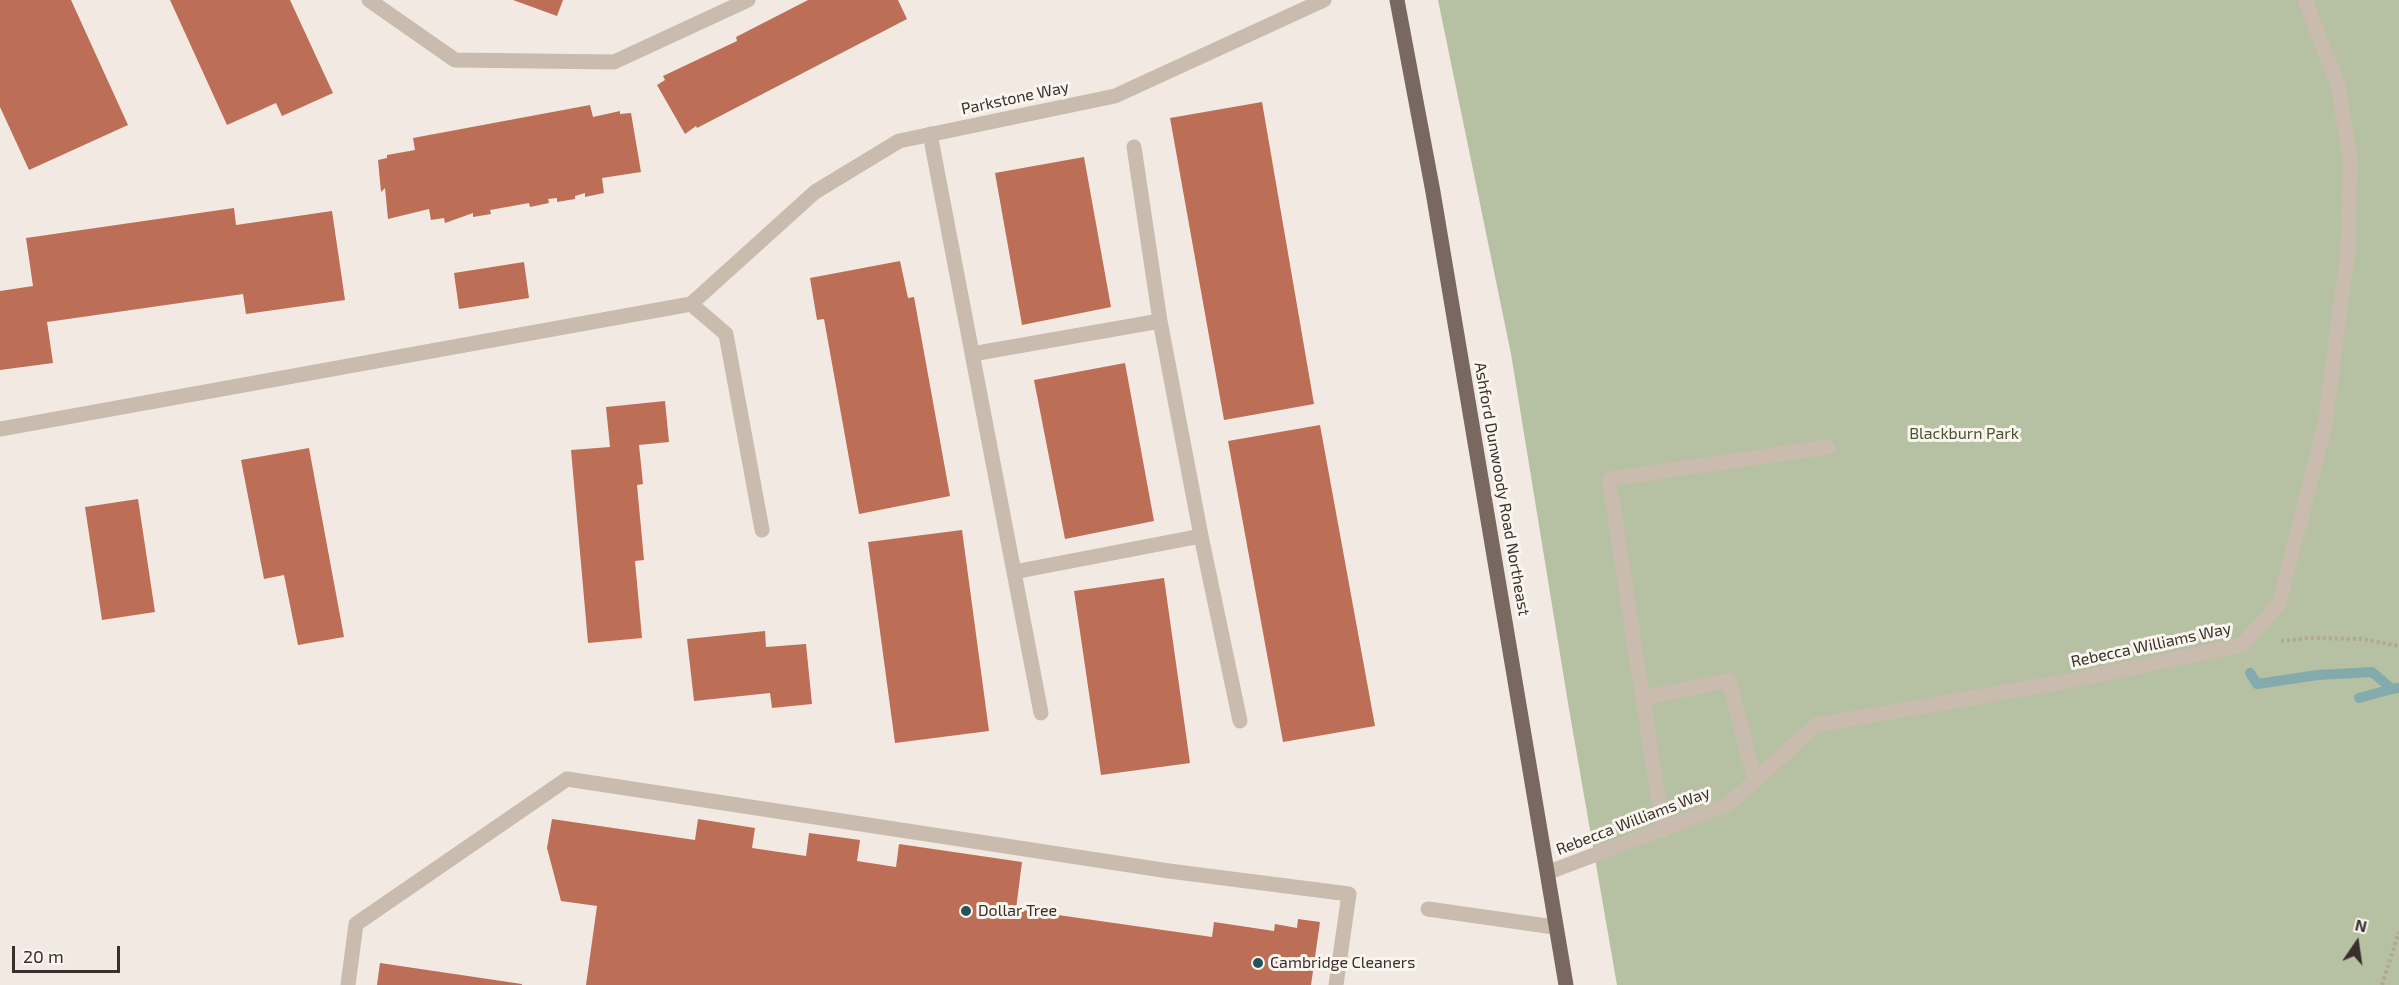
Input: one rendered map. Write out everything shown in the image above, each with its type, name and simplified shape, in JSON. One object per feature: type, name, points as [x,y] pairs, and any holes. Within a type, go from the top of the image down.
[{"type":"main road","name":"Ashford Dunwoody Road Northeast","points":[[1397,0],[1434,192],[1549,872],[1554,927],[1566,985]]},
{"type":"street","points":[[369,0],[455,60],[614,62],[748,0]]},
{"type":"street","name":"Parkstone Way","points":[[692,304],[815,192],[899,141],[1115,96],[1324,0]]},
{"type":"street","name":"Rebecca Williams Way","points":[[1549,872],[1729,804],[1816,725],[2069,681],[2242,645],[2279,604],[2325,424],[2348,250],[2350,159],[2338,86],[2305,0]]},
{"type":"street","points":[[930,134],[1041,713]]},
{"type":"street","points":[[1134,147],[1160,321],[1201,536],[1240,721]]},
{"type":"street","points":[[0,429],[692,304],[726,334],[762,530]]},
{"type":"street","points":[[972,354],[1160,321]]},
{"type":"street","points":[[1663,830],[1609,479],[1828,447]]},
{"type":"street","points":[[1014,572],[1201,536]]},
{"type":"street","points":[[1643,698],[1728,680],[1755,781]]},
{"type":"street","points":[[348,985],[356,924],[567,778],[1169,871],[1349,894],[1336,985]]},
{"type":"street","points":[[1428,909],[1554,927]]},
{"type":"path","points":[[2242,645],[2322,638],[2363,639],[2399,646]]},
{"type":"path","points":[[2382,985],[2399,932]]},
{"type":"green space","name":"Blackburn Park","points":[[1438,0],[2399,0],[2399,985],[1617,985],[1511,354]]},
{"type":"building","points":[[0,0],[71,0],[128,125],[29,170],[0,107]]},
{"type":"building","points":[[170,0],[290,0],[333,93],[282,116],[276,103],[227,125]]},
{"type":"building","points":[[513,0],[563,0],[557,16]]},
{"type":"building","points":[[808,0],[898,0],[907,19],[697,128],[696,126],[685,134],[657,85],[665,80],[663,76],[737,41],[736,37]]},
{"type":"building","points":[[1262,102],[1314,404],[1224,420],[1170,118]]},
{"type":"building","points":[[590,105],[593,117],[620,111],[620,114],[631,113],[641,172],[602,178],[604,193],[585,197],[585,193],[575,196],[575,199],[557,202],[557,198],[548,199],[549,203],[530,207],[529,203],[490,210],[491,214],[473,217],[473,213],[445,223],[444,218],[431,220],[429,209],[388,219],[385,188],[381,192],[378,160],[387,158],[387,155],[415,150],[413,138]]},
{"type":"building","points":[[1084,157],[1111,307],[1022,325],[995,173]]},
{"type":"building","points":[[234,208],[236,225],[332,211],[345,300],[246,314],[243,294],[47,322],[53,363],[0,370],[0,291],[33,286],[26,238]]},
{"type":"building","points":[[900,261],[908,298],[914,297],[950,496],[859,514],[824,319],[817,320],[810,278]]},
{"type":"building","points":[[524,262],[529,298],[459,309],[454,273]]},
{"type":"building","points":[[1125,363],[1154,521],[1065,539],[1034,380]]},
{"type":"building","points":[[665,401],[669,442],[639,445],[643,484],[637,485],[644,560],[635,561],[642,638],[588,643],[571,450],[610,447],[606,407]]},
{"type":"building","points":[[1320,425],[1375,726],[1283,742],[1228,441]]},
{"type":"building","points":[[309,448],[344,637],[298,645],[284,575],[264,579],[241,460]]},
{"type":"building","points":[[138,499],[155,612],[102,620],[85,507]]},
{"type":"building","points":[[962,530],[989,731],[895,743],[868,542]]},
{"type":"building","points":[[1164,578],[1190,763],[1101,775],[1074,591]]},
{"type":"building","points":[[765,631],[766,647],[806,644],[812,704],[772,708],[770,693],[694,701],[687,639]]},
{"type":"building","points":[[552,819],[695,840],[698,819],[755,828],[752,848],[806,856],[809,833],[860,840],[857,861],[896,867],[899,844],[1022,862],[1016,909],[1212,937],[1214,922],[1274,931],[1275,924],[1297,928],[1298,919],[1320,922],[1311,985],[586,985],[597,906],[561,901],[547,848]]},
{"type":"building","points":[[380,963],[522,984],[522,985],[377,985]]},
{"type":"waterway","points":[[2250,673],[2257,684],[2318,675],[2372,672],[2392,689],[2399,688]]},
{"type":"waterway","points":[[2359,698],[2392,689]]},
{"type":"place","name":"Dollar Tree","points":[[966,911]]},
{"type":"place","name":"Cambridge Cleaners","points":[[1258,963]]}]
